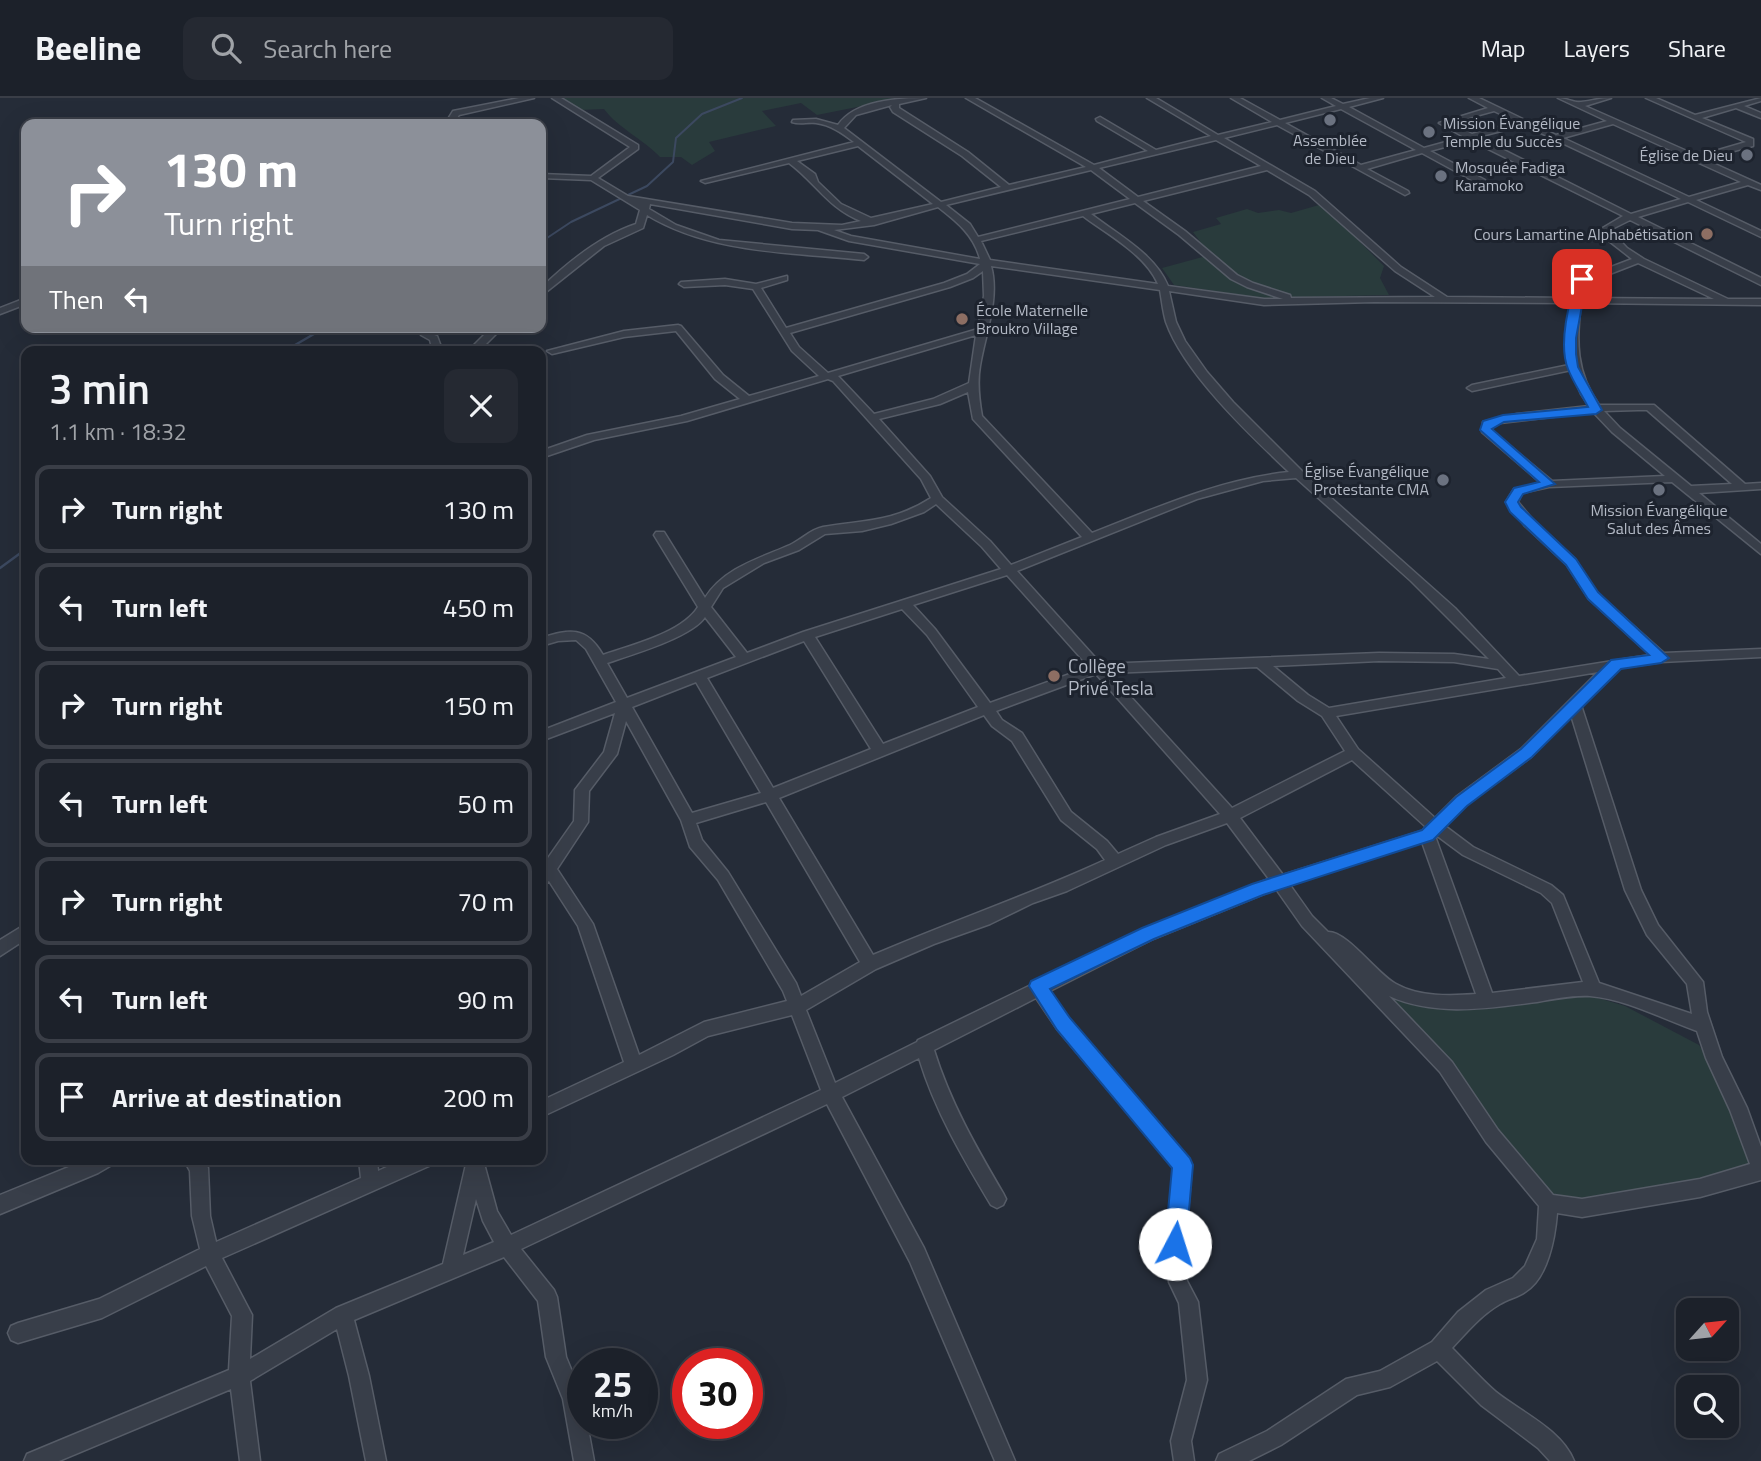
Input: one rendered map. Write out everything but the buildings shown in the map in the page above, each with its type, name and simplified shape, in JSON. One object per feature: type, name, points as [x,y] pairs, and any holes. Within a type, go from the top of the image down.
[{"type":"street","points":[[452,119],[456,113],[478,98]]},
{"type":"street","points":[[456,113],[530,98]]},
{"type":"street","points":[[556,98],[635,147],[593,178]]},
{"type":"street","points":[[840,128],[843,120],[855,112],[922,98]]},
{"type":"street","points":[[970,98],[1092,167],[1241,281],[1303,301]]},
{"type":"street","points":[[1151,98],[1312,193],[1398,269],[1446,300]]},
{"type":"street","points":[[1235,98],[1405,193]]},
{"type":"street","points":[[1326,98],[1482,182]]},
{"type":"street","points":[[821,229],[875,222],[1153,151],[1379,98]]},
{"type":"street","points":[[1473,98],[1761,234]]},
{"type":"street","points":[[1562,98],[1761,188]]},
{"type":"street","points":[[1578,105],[1607,98]]},
{"type":"street","points":[[1650,98],[1751,141],[1750,144],[1697,159]]},
{"type":"street","points":[[1696,117],[1761,99]]},
{"type":"street","points":[[896,104],[896,110],[965,154],[1009,189]]},
{"type":"street","points":[[1737,106],[1761,116]]},
{"type":"street","points":[[1495,108],[1443,124],[1761,282]]},
{"type":"street","points":[[1100,120],[1153,151]]},
{"type":"street","points":[[796,122],[816,121],[840,128],[979,239],[988,263],[989,283],[973,385],[972,401],[977,417],[1091,539]]},
{"type":"street","points":[[1556,137],[1615,121]]},
{"type":"street","points":[[1360,167],[1525,122]]},
{"type":"street","points":[[705,181],[860,143]]},
{"type":"street","points":[[791,160],[812,176],[814,183],[824,189],[835,204],[858,218],[875,222]]},
{"type":"street","points":[[979,239],[1268,167]]},
{"type":"street","points":[[546,176],[593,178],[645,206],[673,227],[718,242],[864,257]]},
{"type":"street","points":[[1728,302],[1640,259],[1606,232],[1608,226],[1629,216],[1749,182]]},
{"type":"street","points":[[645,206],[821,229],[861,240],[988,263],[1264,302],[1761,302]]},
{"type":"street","points":[[546,289],[583,257],[623,230],[640,226],[645,206]]},
{"type":"street","points":[[1085,213],[1151,267],[1166,288],[1165,301],[1173,327],[1187,352],[1235,411],[1338,512],[1419,578],[1517,682]]},
{"type":"street","points":[[1640,259],[1582,279],[1570,338],[1573,367],[1596,410],[1672,479],[1761,550]]},
{"type":"street","points":[[785,331],[918,295],[970,276],[988,263]]},
{"type":"street","points":[[970,276],[989,283]]},
{"type":"street","points":[[684,284],[725,282],[756,287],[784,278]]},
{"type":"street","points":[[756,287],[795,349],[824,375],[837,379],[926,478],[937,499],[972,529],[1230,816],[1307,921],[1446,1067],[1492,1136],[1548,1203],[1582,1208],[1700,1188],[1760,1171],[1738,1108],[1714,1058],[1695,982],[1652,930],[1633,890],[1574,704]]},
{"type":"street","points":[[0,311],[21,303]]},
{"type":"street","points":[[552,351],[624,334],[678,328],[719,377],[746,398]]},
{"type":"street","points":[[546,453],[575,441],[683,419],[746,398],[981,331]]},
{"type":"street","points":[[478,346],[492,333]]},
{"type":"street","points":[[426,335],[434,338],[436,346]]},
{"type":"street","points":[[1472,388],[1573,367]]},
{"type":"street","points":[[872,418],[895,410],[947,400],[973,385]]},
{"type":"street","points":[[1549,484],[1487,432],[1485,427],[1503,419],[1650,407],[1742,487]]},
{"type":"street","points":[[546,734],[807,635],[1007,571],[1223,487],[1262,478],[1298,474]]},
{"type":"street","points":[[1661,658],[1593,596],[1571,562],[1515,509],[1512,502],[1518,491],[1549,484],[1672,479]]},
{"type":"street","points":[[1688,490],[1761,486]]},
{"type":"street","points":[[600,662],[681,630],[696,621],[719,584],[760,560],[795,547],[822,531],[887,521],[920,510],[937,499]]},
{"type":"street","points":[[660,535],[706,606],[717,628],[745,658]]},
{"type":"street","points":[[905,604],[931,632],[997,723],[1017,737],[1066,816],[1102,845],[1116,863]]},
{"type":"street","points":[[807,635],[880,751]]},
{"type":"street","points":[[546,641],[579,636],[586,640],[688,820],[695,843],[723,876],[798,1006],[831,1094],[917,1255],[1005,1461]]},
{"type":"street","points":[[1327,713],[1616,664],[1661,658],[1761,653]]},
{"type":"street","points":[[688,820],[771,795],[1097,669],[1379,657],[1454,659],[1503,665]]},
{"type":"street","points":[[1261,663],[1303,698],[1327,713],[1353,753],[1431,830],[1546,889],[1558,899],[1594,990]]},
{"type":"street","points":[[34,1461],[239,1376],[343,1315],[507,1246],[831,1094],[1038,986],[1148,934],[1280,882],[1431,830],[1527,753],[1616,664]]},
{"type":"street","points":[[699,676],[870,964]]},
{"type":"street","points":[[546,874],[581,822],[582,790],[610,754],[624,704]]},
{"type":"street","points":[[546,1106],[704,1029],[798,1006],[870,964],[1116,863],[1161,841],[1230,816],[1353,753]]},
{"type":"street","points":[[1431,830],[1486,999]]},
{"type":"street","points":[[546,876],[585,924],[634,1065]]},
{"type":"street","points":[[1307,921],[1339,943],[1399,994],[1436,1002],[1594,990],[1704,1026]]},
{"type":"street","points":[[0,949],[21,934]]},
{"type":"street","points":[[1038,986],[1063,1024],[1182,1165],[1175,1244],[1178,1282],[1188,1302],[1198,1380],[1181,1441],[1184,1461]]},
{"type":"street","points":[[924,1045],[936,1089],[953,1126],[997,1199]]},
{"type":"street","points":[[0,1205],[23,1192],[61,1181],[94,1165]]},
{"type":"street","points":[[197,1165],[201,1216],[210,1254],[242,1315],[239,1376],[250,1461]]},
{"type":"street","points":[[369,1165],[371,1182]]},
{"type":"street","points":[[19,1333],[102,1308],[210,1254],[411,1165]]},
{"type":"street","points":[[451,1268],[466,1189],[474,1165]]},
{"type":"street","points":[[476,1165],[489,1215],[507,1246],[547,1297],[556,1357],[573,1399],[584,1461]]},
{"type":"street","points":[[1226,1461],[1274,1438],[1353,1385],[1383,1380],[1440,1349],[1465,1319],[1493,1297],[1520,1285],[1532,1273],[1546,1239],[1548,1203]]},
{"type":"street","points":[[343,1315],[359,1376],[376,1461]]},
{"type":"street","points":[[1440,1349],[1488,1398],[1545,1441],[1564,1461]]},
{"type":"shaded area","points":[[556,98],[902,98],[817,115],[801,103],[762,111],[776,126],[709,142],[715,151],[692,165],[681,157],[660,157],[604,109],[579,110]]},
{"type":"shaded area","points":[[1319,205],[1330,212],[1384,266],[1380,278],[1389,295],[1261,298],[1174,285],[1162,268],[1210,255],[1193,232],[1221,224],[1216,218],[1247,209],[1258,213],[1279,210],[1291,213]]},
{"type":"shaded area","points":[[1382,990],[1416,1006],[1497,1004],[1588,995],[1625,1006],[1699,1045],[1735,1112],[1752,1166],[1651,1192],[1598,1198],[1549,1197]]},
{"type":"waterway","points":[[546,239],[571,222],[647,186],[673,162],[676,138],[702,114],[742,98]]},
{"type":"waterway","points":[[293,346],[316,333]]},
{"type":"waterway","points":[[0,568],[21,553]]},
{"type":"place","name":"Assemblée de Dieu","points":[[1330,120]]},
{"type":"place","name":"Mission Évangélique Temple du Succès","points":[[1429,132]]},
{"type":"place","name":"Église de Dieu","points":[[1747,155]]},
{"type":"place","name":"Mosquée Fadiga Karamoko","points":[[1441,176]]},
{"type":"place","name":"Cours Lamartine Alphabétisation","points":[[1707,234]]},
{"type":"place","name":"École Maternelle Broukro Village","points":[[962,319]]},
{"type":"place","name":"Église Évangélique Protestante CMA","points":[[1443,480]]},
{"type":"place","name":"Mission Évangélique Salut des Âmes","points":[[1659,490]]},
{"type":"place","name":"Collège Privé Tesla","points":[[1054,676]]},
{"type":"route","points":[[1175,1244],[1182,1165],[1063,1024],[1038,986],[1148,934],[1258,889],[1427,835],[1434,825],[1461,801],[1527,753],[1599,678],[1616,664],[1661,658],[1593,596],[1571,562],[1515,509],[1513,495],[1518,491],[1549,484],[1487,432],[1485,427],[1492,421],[1503,419],[1596,410],[1573,367],[1571,354],[1570,338],[1582,279]]}]
